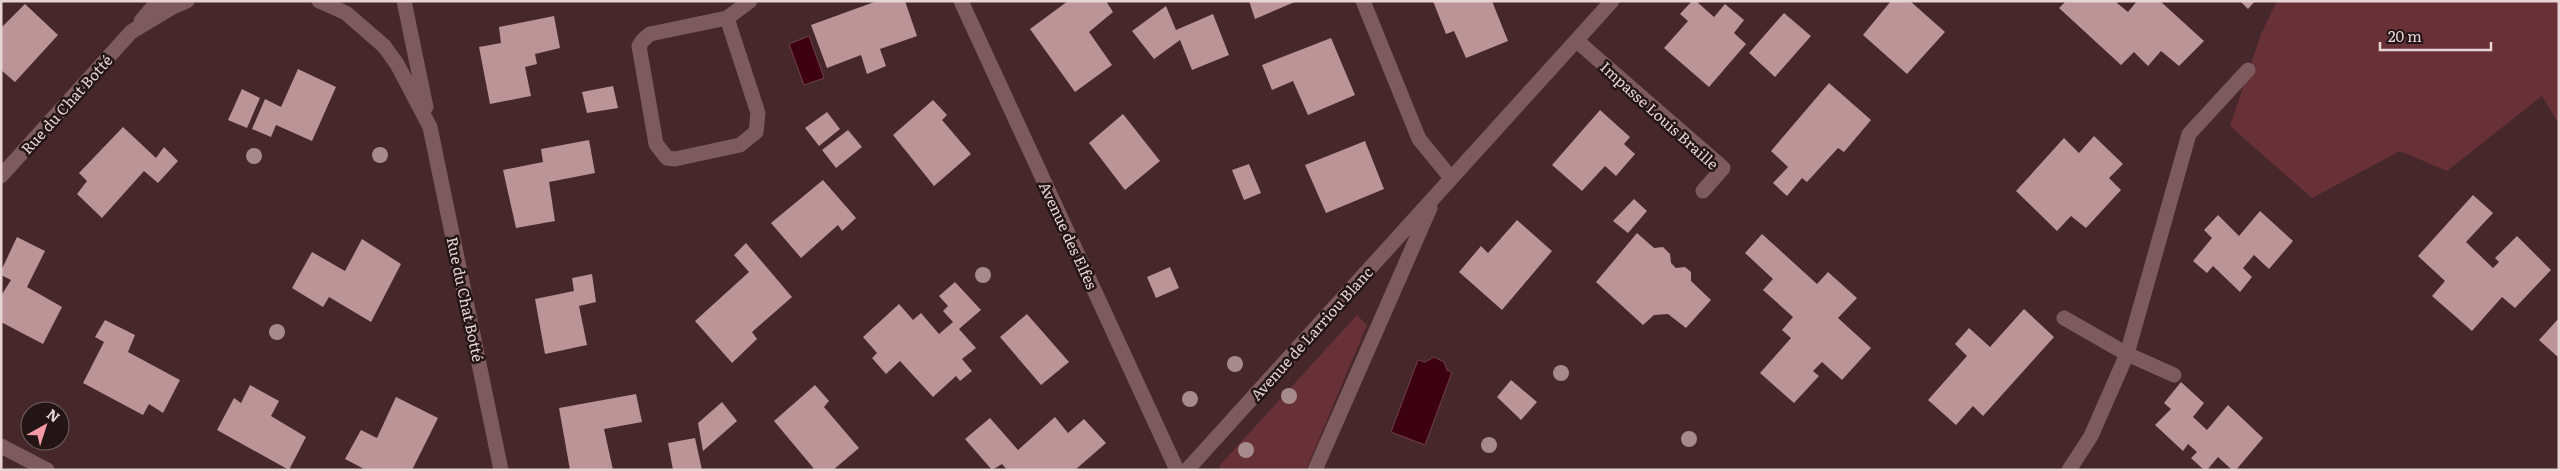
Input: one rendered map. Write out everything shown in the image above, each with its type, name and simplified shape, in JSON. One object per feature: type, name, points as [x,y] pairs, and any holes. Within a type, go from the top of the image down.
[{"type":"street","name":"Rue du Chat Botté","points":[[1,176],[158,1]]},
{"type":"street","name":"Rue du Chat Botté","points":[[131,32],[171,8],[187,1]]},
{"type":"street","name":"Rue du Chat Botté","points":[[319,1],[346,14],[384,46],[397,64],[430,127]]},
{"type":"street","name":"Rue du Chat Botté","points":[[404,1],[501,470]]},
{"type":"street","points":[[727,18],[758,113],[756,132],[740,145],[675,159],[667,158],[660,152],[656,144],[639,46],[642,40],[650,34],[727,18],[750,1]]},
{"type":"street","name":"Avenue des Elfes","points":[[961,1],[1176,470]]},
{"type":"street","points":[[1363,1],[1419,138],[1452,178]]},
{"type":"street","name":"Avenue de Larriou Blanc","points":[[1187,470],[1612,1]]},
{"type":"street","name":"Impasse Louis Braille","points":[[1577,41],[1722,168],[1703,191]]},
{"type":"street","points":[[2069,470],[2092,436],[2127,354],[2189,134],[2248,70]]},
{"type":"street","name":"Avenue de Larriou Blanc","points":[[1315,470],[1436,196]]},
{"type":"street","points":[[2064,318],[2127,354],[2174,375]]},
{"type":"street","points":[[1,446],[47,470]]},
{"type":"shaded area","points":[[2277,1],[2559,1],[2559,124],[2542,96],[2447,171],[2400,151],[2312,198],[2230,126],[2261,34]]},
{"type":"shaded area","points":[[809,36],[824,78],[804,85],[789,44]]},
{"type":"shaded area","points":[[1357,315],[1367,325],[1306,470],[1219,470],[1220,465]]},
{"type":"shaded area","points":[[1434,357],[1444,362],[1447,370],[1452,372],[1425,445],[1391,432],[1418,360],[1425,362]]},
{"type":"building","points":[[877,1],[905,1],[917,36],[880,49],[886,66],[867,74],[861,55],[827,68],[811,25]]},
{"type":"building","points":[[1068,1],[1106,1],[1113,12],[1089,32],[1112,65],[1075,92],[1030,29]]},
{"type":"building","points":[[1249,1],[1297,1],[1255,19]]},
{"type":"building","points":[[1433,1],[1492,1],[1508,41],[1466,58],[1454,31],[1446,34]]},
{"type":"building","points":[[1692,1],[1696,1],[1714,17],[1725,4],[1744,20],[1734,33],[1746,44],[1709,87],[1664,48],[1688,21],[1680,14]]},
{"type":"building","points":[[1891,1],[1910,1],[1945,32],[1907,74],[1863,35]]},
{"type":"building","points":[[2066,1],[2118,1],[2117,3],[2128,12],[2137,1],[2160,1],[2204,41],[2179,66],[2161,51],[2148,66],[2134,52],[2121,65],[2059,8]]},
{"type":"building","points":[[2240,1],[2255,1],[2248,9]]},
{"type":"building","points":[[25,4],[58,35],[15,82],[1,70],[1,28]]},
{"type":"building","points":[[1166,6],[1176,30],[1213,14],[1229,55],[1192,70],[1180,40],[1154,59],[1132,31]]},
{"type":"building","points":[[1784,13],[1811,36],[1775,77],[1749,53]]},
{"type":"building","points":[[554,16],[560,48],[535,54],[537,64],[525,67],[531,96],[490,104],[479,47],[501,43],[499,27]]},
{"type":"building","points":[[1331,38],[1355,95],[1308,115],[1293,81],[1272,90],[1262,65]]},
{"type":"building","points":[[298,69],[336,87],[312,141],[276,125],[271,137],[252,129],[265,99],[281,107]]},
{"type":"building","points":[[1829,83],[1871,120],[1844,152],[1838,148],[1807,182],[1802,178],[1787,196],[1773,183],[1788,167],[1771,151]]},
{"type":"building","points":[[613,86],[618,108],[587,113],[582,92]]},
{"type":"building","points":[[242,89],[260,98],[247,128],[228,120]]},
{"type":"building","points":[[933,100],[947,115],[942,120],[971,154],[934,186],[893,135]]},
{"type":"building","points":[[1600,110],[1630,137],[1624,144],[1635,154],[1616,176],[1605,166],[1582,191],[1552,165]]},
{"type":"building","points":[[827,112],[840,129],[819,146],[805,128]]},
{"type":"building","points":[[1123,114],[1160,161],[1125,190],[1089,143]]},
{"type":"building","points":[[123,127],[156,158],[164,147],[178,161],[158,183],[144,171],[102,218],[77,194],[87,181],[79,173]]},
{"type":"building","points":[[848,130],[862,147],[836,168],[822,150]]},
{"type":"building","points":[[2094,136],[2123,164],[2109,178],[2121,190],[2086,228],[2071,216],[2057,231],[2016,191],[2064,138],[2079,153]]},
{"type":"building","points":[[589,140],[595,173],[549,182],[555,221],[516,228],[503,170],[543,162],[541,149]]},
{"type":"building","points":[[1365,141],[1384,189],[1326,213],[1305,165]]},
{"type":"building","points":[[1249,164],[1261,193],[1244,200],[1232,170]]},
{"type":"building","points":[[823,180],[856,218],[842,231],[838,225],[801,258],[771,223]]},
{"type":"building","points":[[2473,195],[2493,213],[2466,242],[2493,268],[2499,262],[2495,258],[2517,236],[2551,270],[2515,308],[2502,297],[2472,331],[2432,296],[2445,281],[2418,256]]},
{"type":"building","points":[[1634,199],[1647,211],[1628,233],[1613,221]]},
{"type":"building","points":[[2260,211],[2293,241],[2269,269],[2254,255],[2243,268],[2252,277],[2240,292],[2213,266],[2207,273],[2193,261],[2212,238],[2204,230],[2218,215],[2239,236]]},
{"type":"building","points":[[1517,220],[1552,251],[1502,310],[1459,272],[1481,246],[1488,253]]},
{"type":"building","points":[[1637,233],[1654,248],[1663,247],[1670,254],[1671,263],[1676,268],[1685,267],[1691,272],[1691,281],[1711,300],[1686,328],[1668,314],[1654,315],[1643,325],[1596,282]]},
{"type":"building","points":[[1762,234],[1817,284],[1828,272],[1857,298],[1838,318],[1871,348],[1842,380],[1822,362],[1813,371],[1819,376],[1794,403],[1760,373],[1791,338],[1782,330],[1793,317],[1763,290],[1773,279],[1745,253]]},
{"type":"building","points":[[17,237],[45,251],[27,287],[62,307],[43,344],[1,322],[1,296],[11,280],[1,275],[1,271]]},
{"type":"building","points":[[362,239],[401,264],[371,322],[329,297],[323,307],[292,288],[312,252],[345,271]]},
{"type":"building","points":[[746,243],[792,297],[752,332],[757,339],[732,363],[695,321],[749,272],[734,255]]},
{"type":"building","points":[[1170,267],[1179,288],[1156,298],[1147,277]]},
{"type":"building","points":[[592,274],[596,302],[579,306],[587,345],[545,354],[535,299],[574,291],[572,278]]},
{"type":"building","points":[[955,282],[981,310],[959,329],[976,348],[962,359],[972,371],[960,381],[956,376],[933,397],[900,361],[886,374],[872,358],[877,353],[863,337],[899,304],[913,320],[921,313],[939,334],[953,322],[943,311],[948,306],[939,296]]},
{"type":"building","points":[[2024,309],[2054,337],[1983,416],[1973,406],[1956,425],[1928,400],[1967,356],[1955,344],[1969,328],[1990,347]]},
{"type":"building","points":[[1027,314],[1069,362],[1041,385],[1000,337]]},
{"type":"building","points":[[2559,318],[2559,358],[2539,340]]},
{"type":"building","points":[[105,320],[135,335],[128,352],[180,380],[163,413],[149,404],[143,415],[83,383],[104,342],[95,337]]},
{"type":"building","points":[[1511,380],[1537,402],[1521,420],[1497,397]]},
{"type":"building","points":[[2181,382],[2204,403],[2193,417],[2207,430],[2228,405],[2263,438],[2236,470],[2232,470],[2218,457],[2207,470],[2204,470],[2191,458],[2197,452],[2188,444],[2183,451],[2155,425],[2171,409],[2164,403]]},
{"type":"building","points":[[250,385],[279,401],[271,416],[306,437],[289,470],[217,430],[234,398],[241,403]]},
{"type":"building","points":[[815,385],[829,401],[824,407],[859,448],[833,470],[815,470],[774,421]]},
{"type":"building","points":[[636,394],[642,422],[604,429],[613,470],[570,470],[559,408]]},
{"type":"building","points":[[396,397],[438,418],[412,470],[366,470],[345,459],[361,430],[377,438]]},
{"type":"building","points":[[722,402],[737,421],[703,451],[698,423]]},
{"type":"building","points":[[1055,417],[1068,433],[1084,419],[1106,443],[1075,470],[1007,470],[1002,464],[992,470],[965,439],[990,418],[1018,450]]},
{"type":"building","points":[[695,438],[702,470],[673,470],[668,443]]}]
